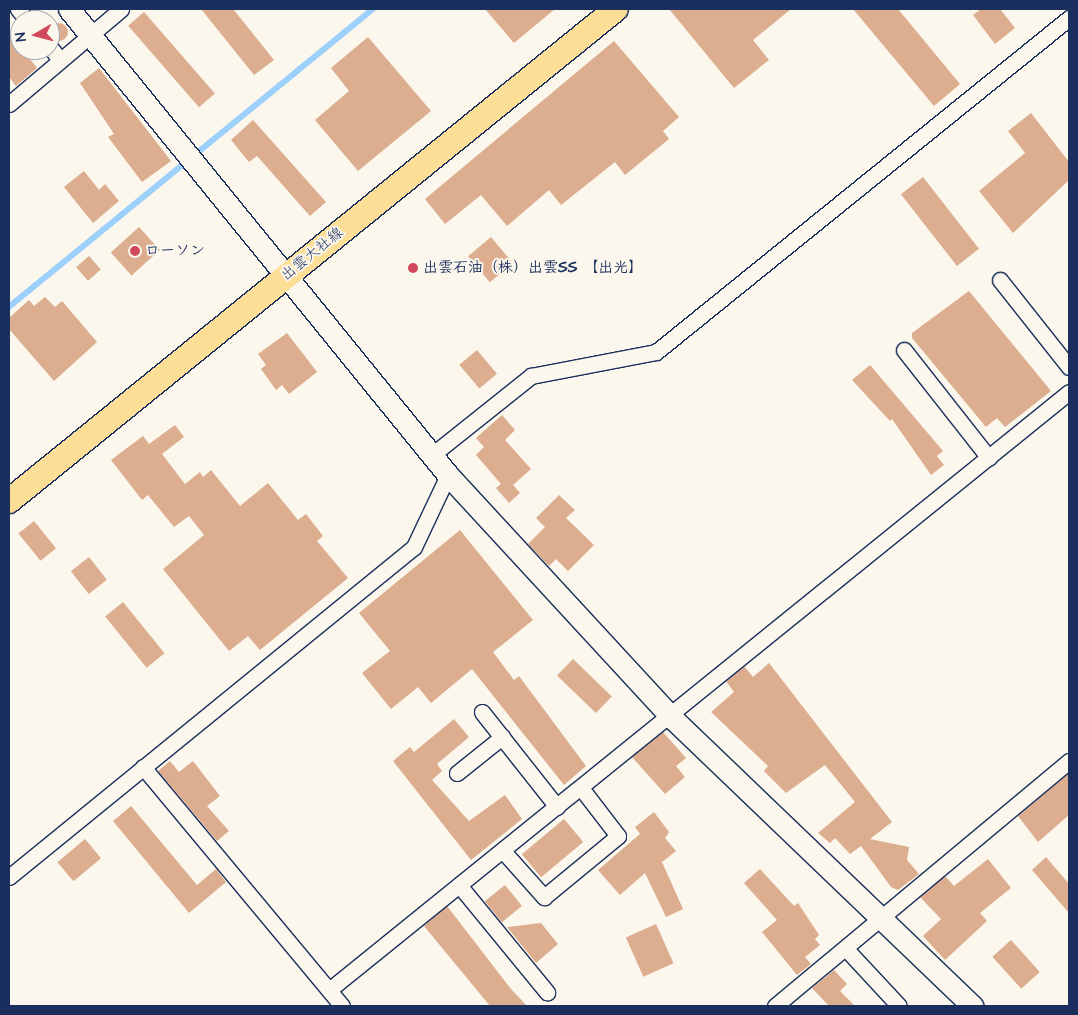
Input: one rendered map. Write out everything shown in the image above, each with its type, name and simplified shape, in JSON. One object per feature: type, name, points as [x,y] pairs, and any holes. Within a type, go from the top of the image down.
[{"type":"main road","name":"出雲大社線","points":[[9,501],[616,9]]},
{"type":"street","points":[[68,9],[448,475],[670,716],[882,922],[972,1006]]},
{"type":"street","points":[[9,104],[121,9]]},
{"type":"street","points":[[432,455],[531,376],[656,352],[1069,18]]},
{"type":"street","points":[[1000,280],[1069,366]]},
{"type":"street","points":[[904,350],[989,458]]},
{"type":"street","points":[[329,990],[1069,392]]},
{"type":"street","points":[[9,877],[414,547],[448,475]]},
{"type":"street","points":[[482,712],[557,807]]},
{"type":"street","points":[[458,773],[502,737]]},
{"type":"street","points":[[775,1006],[882,922],[1069,761]]},
{"type":"street","points":[[143,767],[342,1006]]},
{"type":"street","points":[[503,851],[544,897],[618,836],[581,788]]},
{"type":"street","points":[[459,885],[547,992]]},
{"type":"street","points":[[847,950],[899,1006]]},
{"type":"building","points":[[201,9],[233,9],[274,60],[254,75]]},
{"type":"building","points":[[485,9],[555,9],[514,43]]},
{"type":"building","points":[[669,9],[791,9],[753,40],[769,60],[734,88]]},
{"type":"building","points":[[853,9],[898,9],[960,84],[934,106]]},
{"type":"building","points":[[981,9],[1000,9],[1015,28],[995,44],[973,15]]},
{"type":"building","points":[[144,12],[215,94],[199,107],[128,26]]},
{"type":"building","points":[[60,23],[67,29],[67,35],[60,41]]},
{"type":"building","points":[[9,32],[10,60],[31,60],[37,68],[16,86],[9,77]]},
{"type":"building","points":[[368,37],[431,111],[358,171],[315,120],[349,91],[331,68]]},
{"type":"building","points":[[614,41],[679,117],[663,131],[669,139],[625,175],[615,162],[561,205],[549,190],[507,226],[481,195],[445,224],[425,199]]},
{"type":"building","points":[[99,68],[171,161],[142,182],[108,137],[114,134],[80,83]]},
{"type":"building","points":[[1031,113],[1069,162],[1069,180],[1013,233],[979,191],[1025,153],[1008,131]]},
{"type":"building","points":[[253,120],[326,202],[310,216],[257,156],[249,162],[231,140]]},
{"type":"building","points":[[84,171],[99,190],[105,184],[119,201],[93,223],[64,187]]},
{"type":"building","points":[[923,177],[979,249],[957,266],[901,194]]},
{"type":"building","name":"ローソン","points":[[139,227],[160,250],[132,275],[111,252]]},
{"type":"building","points":[[491,237],[513,263],[490,282],[468,256]]},
{"type":"building","points":[[89,256],[101,270],[88,281],[76,267]]},
{"type":"building","points":[[969,291],[1051,391],[1005,427],[997,418],[986,427],[912,338],[912,333]]},
{"type":"building","points":[[45,297],[55,307],[62,301],[97,342],[54,381],[9,329],[9,318],[29,300],[34,306]]},
{"type":"building","points":[[287,333],[317,372],[289,394],[282,385],[276,390],[261,369],[266,365],[258,354]]},
{"type":"building","points":[[477,350],[497,374],[479,389],[459,365]]},
{"type":"building","points":[[870,365],[943,451],[937,456],[944,465],[931,475],[892,419],[890,421],[852,380]]},
{"type":"building","points":[[502,415],[515,430],[505,440],[531,469],[513,485],[520,493],[509,503],[496,488],[501,484],[476,455],[484,447],[476,438]]},
{"type":"building","points":[[175,425],[184,437],[162,454],[185,484],[200,472],[203,477],[211,470],[240,506],[268,483],[298,520],[306,514],[323,536],[317,541],[348,578],[260,650],[248,636],[229,651],[163,569],[204,535],[189,516],[174,527],[148,495],[142,500],[111,460],[143,436],[149,444]]},
{"type":"building","points":[[559,495],[575,510],[566,518],[594,545],[568,571],[556,559],[549,566],[528,544],[545,527],[536,518]]},
{"type":"building","points":[[34,521],[56,548],[40,561],[18,534]]},
{"type":"building","points":[[460,530],[533,620],[493,652],[514,680],[519,676],[586,766],[564,785],[472,669],[431,703],[418,687],[391,709],[362,673],[390,651],[359,613]]},
{"type":"building","points":[[89,557],[107,580],[89,594],[71,571]]},
{"type":"building","points":[[123,602],[165,653],[147,668],[105,616]]},
{"type":"building","points":[[573,659],[612,697],[596,713],[557,676]]},
{"type":"building","points":[[769,663],[892,822],[870,839],[909,847],[907,860],[919,874],[898,890],[891,887],[861,846],[850,854],[835,838],[830,843],[818,833],[855,802],[825,765],[786,793],[764,771],[768,766],[711,712],[734,692],[726,681],[744,666],[753,677]]},
{"type":"building","points":[[454,719],[469,737],[437,764],[442,771],[432,780],[469,821],[505,795],[522,819],[471,860],[393,761],[410,747],[414,752]]},
{"type":"building","points":[[663,732],[686,758],[676,766],[685,777],[665,794],[632,757]]},
{"type":"building","points":[[170,761],[179,772],[193,761],[220,796],[207,806],[229,831],[217,841],[158,771]]},
{"type":"building","points":[[1069,773],[1069,815],[1038,842],[1018,816]]},
{"type":"building","points":[[131,806],[197,885],[216,869],[226,882],[189,913],[113,821]]},
{"type":"building","points":[[654,812],[669,832],[665,838],[676,851],[662,862],[683,909],[666,917],[645,873],[620,895],[598,870],[640,834],[635,827]]},
{"type":"building","points":[[564,819],[583,842],[541,877],[522,854]]},
{"type":"building","points":[[85,839],[101,858],[73,881],[57,862]]},
{"type":"building","points":[[1046,857],[1069,884],[1069,913],[1032,870]]},
{"type":"building","points":[[988,859],[1011,888],[980,913],[987,921],[945,960],[923,936],[941,919],[920,897],[945,876],[954,886]]},
{"type":"building","points":[[760,869],[794,906],[798,903],[819,935],[815,939],[820,945],[805,957],[811,964],[797,975],[762,932],[777,920],[744,883]]},
{"type":"building","points":[[505,885],[522,906],[502,922],[485,901]]},
{"type":"building","points":[[447,906],[511,989],[527,1006],[490,1006],[424,926]]},
{"type":"building","points":[[541,923],[558,944],[536,963],[507,927]]},
{"type":"building","points":[[656,924],[673,963],[643,977],[626,937]]},
{"type":"building","points":[[1011,940],[1040,972],[1021,989],[992,957]]},
{"type":"building","points":[[834,970],[847,984],[840,991],[855,1006],[829,1006],[812,988]]},
{"type":"waterway","points":[[9,307],[373,9]]},
{"type":"place","name":"ローソン","points":[[135,251]]},
{"type":"place","name":"出雲石油（株）出雲SS 【出光】","points":[[413,268]]}]
